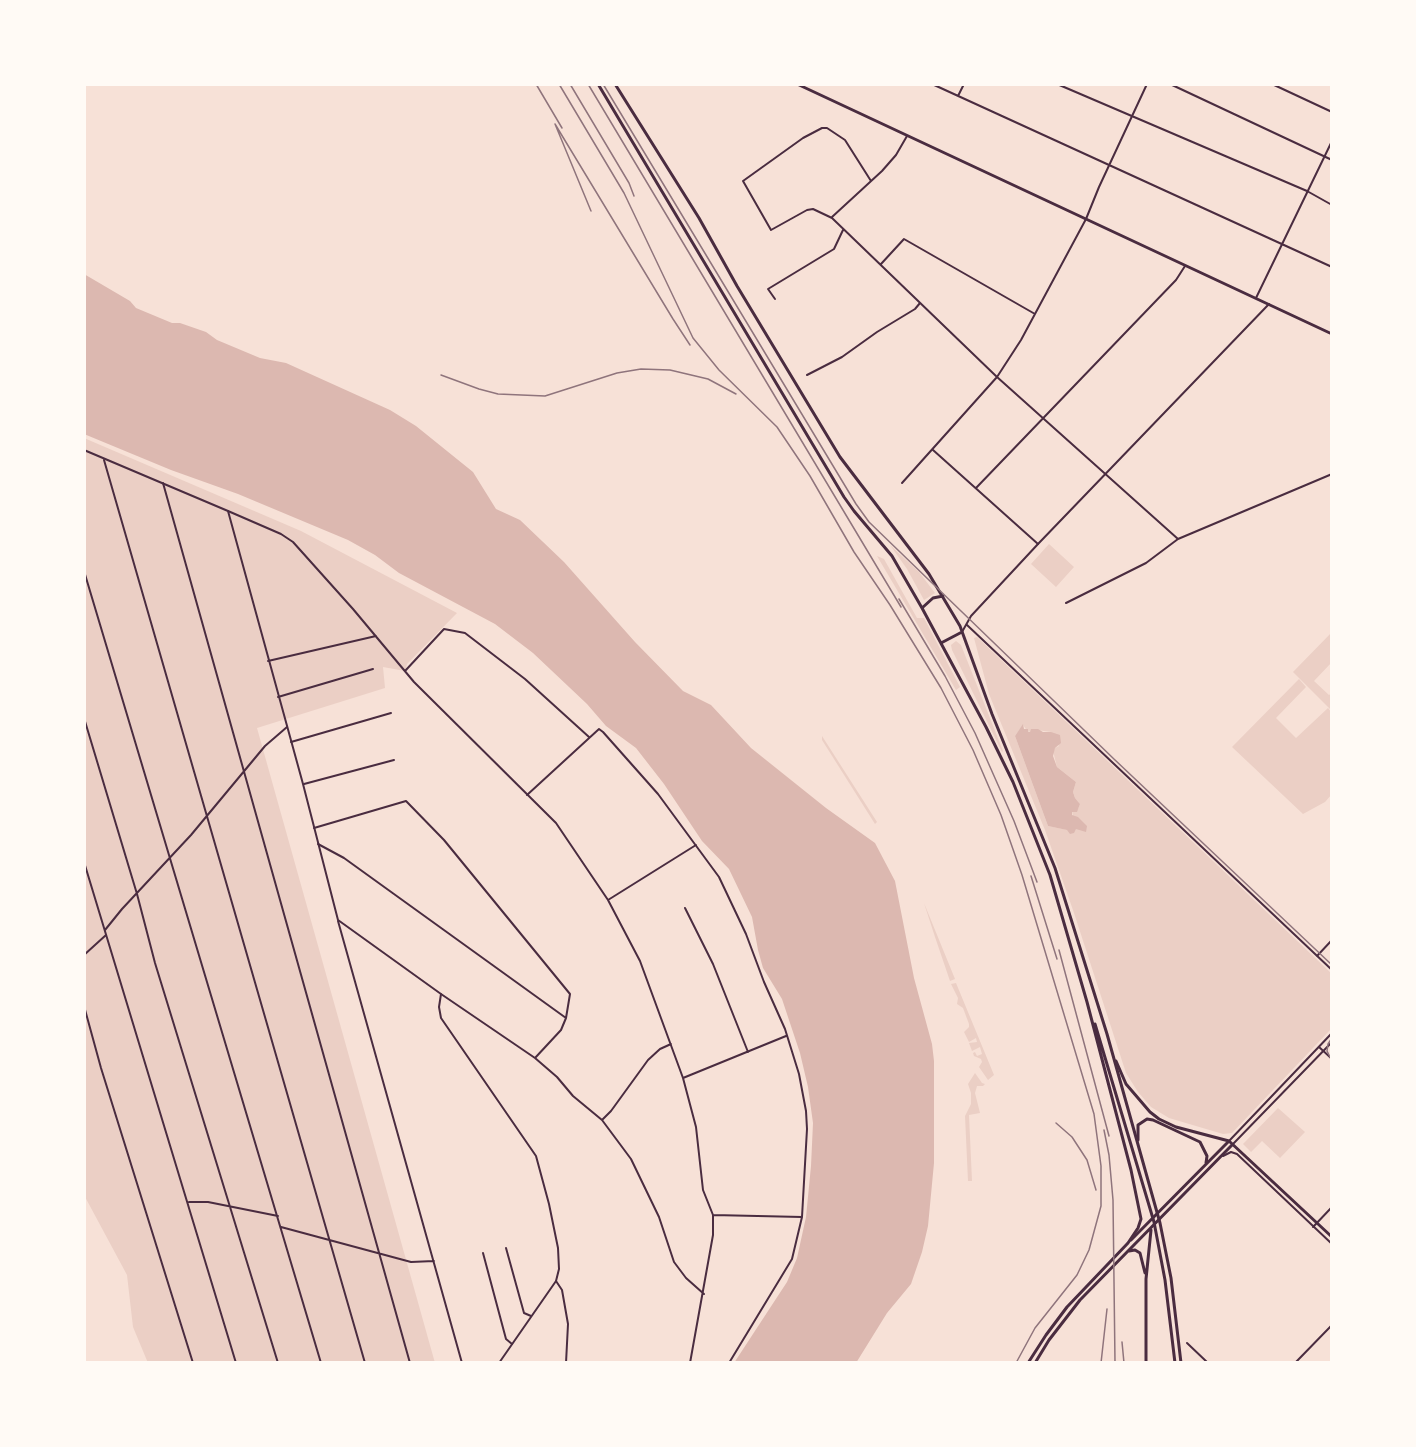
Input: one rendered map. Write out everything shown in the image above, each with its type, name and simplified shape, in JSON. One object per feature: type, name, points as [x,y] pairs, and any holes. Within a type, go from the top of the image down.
[{"type":"main road","points":[[598,84],[844,497],[892,556],[986,727],[1013,782],[1050,875],[1134,1151],[1160,1252],[1175,1363]]},
{"type":"main road","points":[[615,84],[699,218],[737,286],[840,457],[929,574],[962,632],[992,714],[1055,868],[1111,1051],[1157,1212],[1168,1263],[1181,1363]]},
{"type":"main road","points":[[797,84],[1332,334]]},
{"type":"main road","points":[[922,608],[933,598],[943,596]]},
{"type":"main road","points":[[941,643],[962,632]]},
{"type":"main road","points":[[1087,1002],[1140,1214],[1140,1224],[1128,1243]]},
{"type":"main road","points":[[1111,1051],[1126,1084],[1140,1103],[1159,1119],[1176,1127],[1231,1143],[1332,1237]]},
{"type":"main road","points":[[1138,1142],[1138,1125],[1147,1119],[1153,1120],[1200,1142],[1207,1156],[1204,1167]]},
{"type":"main road","points":[[1035,1363],[1066,1317],[1170,1210],[1231,1143]]},
{"type":"main road","points":[[1028,1363],[1067,1307],[1204,1167],[1231,1143]]},
{"type":"main road","points":[[1146,1363],[1146,1279],[1151,1229]]},
{"type":"main road","points":[[1123,1256],[1133,1250],[1140,1253],[1146,1279]]},
{"type":"street","points":[[932,84],[1332,267]]},
{"type":"street","points":[[958,96],[964,84]]},
{"type":"street","points":[[1057,84],[1307,191],[1332,205]]},
{"type":"street","points":[[902,483],[997,377],[1021,340],[1086,219],[1147,84]]},
{"type":"street","points":[[1170,84],[1332,160]]},
{"type":"street","points":[[1272,84],[1332,112]]},
{"type":"street","points":[[871,181],[845,140],[827,128],[822,128],[803,138],[743,181],[771,230],[807,210],[813,209],[832,218],[997,377],[1178,539]]},
{"type":"street","points":[[832,218],[896,155],[907,136]]},
{"type":"street","points":[[1256,299],[1332,141]]},
{"type":"street","points":[[775,299],[768,289],[834,249],[843,230]]},
{"type":"street","points":[[880,264],[904,239],[1035,314]]},
{"type":"street","points":[[976,488],[1176,280],[1185,266]]},
{"type":"street","points":[[807,375],[842,357],[915,309],[920,303]]},
{"type":"street","points":[[962,632],[972,616],[1038,544],[1269,304]]},
{"type":"street","points":[[84,450],[281,534],[293,542],[414,682],[556,823],[608,900],[640,961],[683,1078],[696,1127],[703,1190],[713,1215],[714,1235],[690,1363]]},
{"type":"street","points":[[933,450],[1038,544]]},
{"type":"street","points":[[104,459],[365,1363]]},
{"type":"street","points":[[1066,603],[1146,563],[1178,539],[1332,474]]},
{"type":"street","points":[[163,483],[410,1363]]},
{"type":"street","points":[[228,511],[338,920],[462,1363]]},
{"type":"street","points":[[84,571],[321,1363]]},
{"type":"street","points":[[967,625],[1332,970]]},
{"type":"street","points":[[405,670],[444,630],[465,633],[525,679],[589,738]]},
{"type":"street","points":[[268,661],[376,636]]},
{"type":"street","points":[[278,697],[373,669]]},
{"type":"street","points":[[291,742],[391,713]]},
{"type":"street","points":[[84,718],[137,894],[155,963],[278,1363]]},
{"type":"street","points":[[105,930],[266,746],[287,726]]},
{"type":"street","points":[[527,795],[599,729],[658,794],[719,877],[787,1036],[799,1074],[806,1111],[802,1217],[792,1259],[729,1363]]},
{"type":"street","points":[[303,784],[394,760]]},
{"type":"street","points":[[314,828],[406,801],[444,840],[570,994],[566,1018],[561,1030],[535,1058]]},
{"type":"street","points":[[318,844],[344,858],[566,1018]]},
{"type":"street","points":[[608,900],[696,845]]},
{"type":"street","points":[[84,862],[236,1363]]},
{"type":"street","points":[[685,908],[716,970],[747,1052]]},
{"type":"street","points":[[338,920],[535,1058],[557,1077],[573,1096],[602,1120],[631,1159],[659,1217],[674,1262],[686,1278],[704,1294]]},
{"type":"street","points":[[84,955],[106,935]]},
{"type":"street","points":[[1317,956],[1332,940]]},
{"type":"street","points":[[441,994],[438,1007],[441,1018],[536,1156],[558,1248],[559,1269],[556,1281],[499,1363]]},
{"type":"street","points":[[84,1006],[101,1068],[193,1363]]},
{"type":"street","points":[[1231,1143],[1332,1033]]},
{"type":"street","points":[[683,1078],[787,1036]]},
{"type":"street","points":[[1231,1143],[1332,1042]]},
{"type":"street","points":[[602,1120],[648,1060],[660,1049],[671,1044]]},
{"type":"street","points":[[1319,1047],[1332,1059]]},
{"type":"street","points":[[1218,1159],[1229,1152],[1235,1153],[1332,1244]]},
{"type":"street","points":[[188,1202],[208,1202],[278,1216]]},
{"type":"street","points":[[1313,1227],[1332,1206]]},
{"type":"street","points":[[713,1215],[802,1217]]},
{"type":"street","points":[[281,1227],[411,1262],[434,1261]]},
{"type":"street","points":[[506,1248],[524,1313],[531,1317]]},
{"type":"street","points":[[483,1253],[506,1339],[512,1344]]},
{"type":"street","points":[[556,1281],[562,1290],[568,1324],[566,1363]]},
{"type":"street","points":[[1295,1363],[1332,1325]]},
{"type":"street","points":[[1187,1343],[1208,1363]]},
{"type":"shaded area","points":[[84,274],[130,301],[136,308],[172,323],[180,323],[206,332],[217,340],[260,358],[286,363],[390,410],[416,426],[473,472],[496,509],[520,520],[564,562],[635,642],[683,691],[711,705],[751,748],[826,808],[875,843],[895,881],[914,978],[932,1044],[934,1163],[928,1226],[911,1284],[887,1313],[856,1363],[734,1363],[787,1282],[797,1258],[806,1217],[813,1123],[800,1053],[782,999],[763,968],[752,917],[729,869],[702,841],[664,784],[636,748],[606,726],[587,704],[533,653],[495,624],[399,573],[375,555],[348,540],[84,434]]},
{"type":"shaded area","points":[[84,438],[301,531],[457,613],[407,664],[405,671],[383,667],[385,688],[257,728],[435,1363],[148,1363],[133,1327],[127,1275],[84,1195]]},
{"type":"shaded area","points":[[1049,544],[1074,567],[1056,587],[1031,564]]},
{"type":"shaded area","points":[[890,545],[919,572],[935,593],[924,600],[907,569]]},
{"type":"shaded area","points":[[877,556],[884,559],[917,618],[924,618],[960,687],[956,690]]},
{"type":"shaded area","points":[[1332,632],[1332,662],[1314,681],[1329,695],[1332,693],[1332,711],[1293,672]]},
{"type":"shaded area","points":[[977,637],[1332,974],[1332,1028],[1232,1133],[1223,1134],[1169,1118],[1151,1107],[1126,1073],[1045,830],[989,694],[974,638]],"holes":[[[1023,725],[1028,732],[1037,730],[1051,732],[1059,746],[1053,751],[1057,767],[1076,782],[1073,792],[1080,804],[1078,809],[1072,811],[1073,817],[1068,830],[1048,826],[1015,736]]]},
{"type":"shaded area","points":[[956,641],[961,645],[1002,752],[952,650],[951,645]]},
{"type":"shaded area","points":[[1299,679],[1306,687],[1276,718],[1296,738],[1328,708],[1332,713],[1332,794],[1325,802],[1303,814],[1232,747]]},
{"type":"shaded area","points":[[1023,724],[1024,729],[1028,729],[1028,732],[1031,729],[1038,729],[1060,735],[1061,743],[1055,748],[1053,756],[1057,767],[1076,782],[1073,792],[1080,804],[1077,812],[1072,812],[1072,815],[1078,817],[1087,826],[1086,832],[1076,829],[1070,834],[1067,830],[1048,826],[1015,736]]},
{"type":"shaded area","points":[[822,736],[877,822],[875,824],[822,740]]},
{"type":"shaded area","points":[[924,903],[955,979],[950,981],[935,937]]},
{"type":"shaded area","points":[[956,983],[994,1075],[988,1080],[979,1067],[981,1059],[974,1056],[973,1053],[975,1052],[977,1056],[982,1054],[980,1047],[972,1051],[969,1043],[977,1042],[976,1038],[969,1042],[964,1032],[969,1024],[963,1008],[957,1004],[958,998],[951,984]]},
{"type":"shaded area","points":[[975,1073],[985,1084],[977,1086],[975,1093],[980,1113],[969,1115],[972,1181],[968,1181],[965,1116],[971,1104],[968,1084]]},
{"type":"shaded area","points":[[1278,1108],[1305,1132],[1280,1158],[1262,1141],[1251,1152],[1243,1144]]},
{"type":"tram line","points":[[603,84],[869,522],[1115,760],[1332,965]]},
{"type":"tram line","points":[[1332,1038],[1327,1051],[1332,1061]]},
{"type":"railway","points":[[536,84],[562,128]]},
{"type":"railway","points":[[559,84],[624,193],[693,338],[719,370],[777,427],[810,476],[854,552],[941,688],[973,750],[1001,815],[1022,875],[1094,1114],[1101,1166],[1101,1206],[1089,1250],[1077,1275],[1035,1328],[1016,1363]]},
{"type":"railway","points":[[570,84],[629,183],[634,196]]},
{"type":"railway","points":[[588,84],[901,607]]},
{"type":"railway","points":[[591,211],[555,124],[690,345]]},
{"type":"railway","points":[[441,375],[498,394],[545,396],[617,373],[641,369],[670,370],[708,379],[736,394]]},
{"type":"railway","points":[[899,599],[945,676],[975,733],[1014,821],[1037,882]]},
{"type":"railway","points":[[1031,876],[1057,959]]},
{"type":"railway","points":[[1059,950],[1109,1136]]},
{"type":"railway","points":[[1056,1123],[1072,1137],[1087,1160],[1096,1190]]},
{"type":"railway","points":[[1104,1130],[1113,1200],[1115,1363]]},
{"type":"railway","points":[[1101,1363],[1107,1309]]},
{"type":"railway","points":[[1122,1342],[1124,1363]]}]
